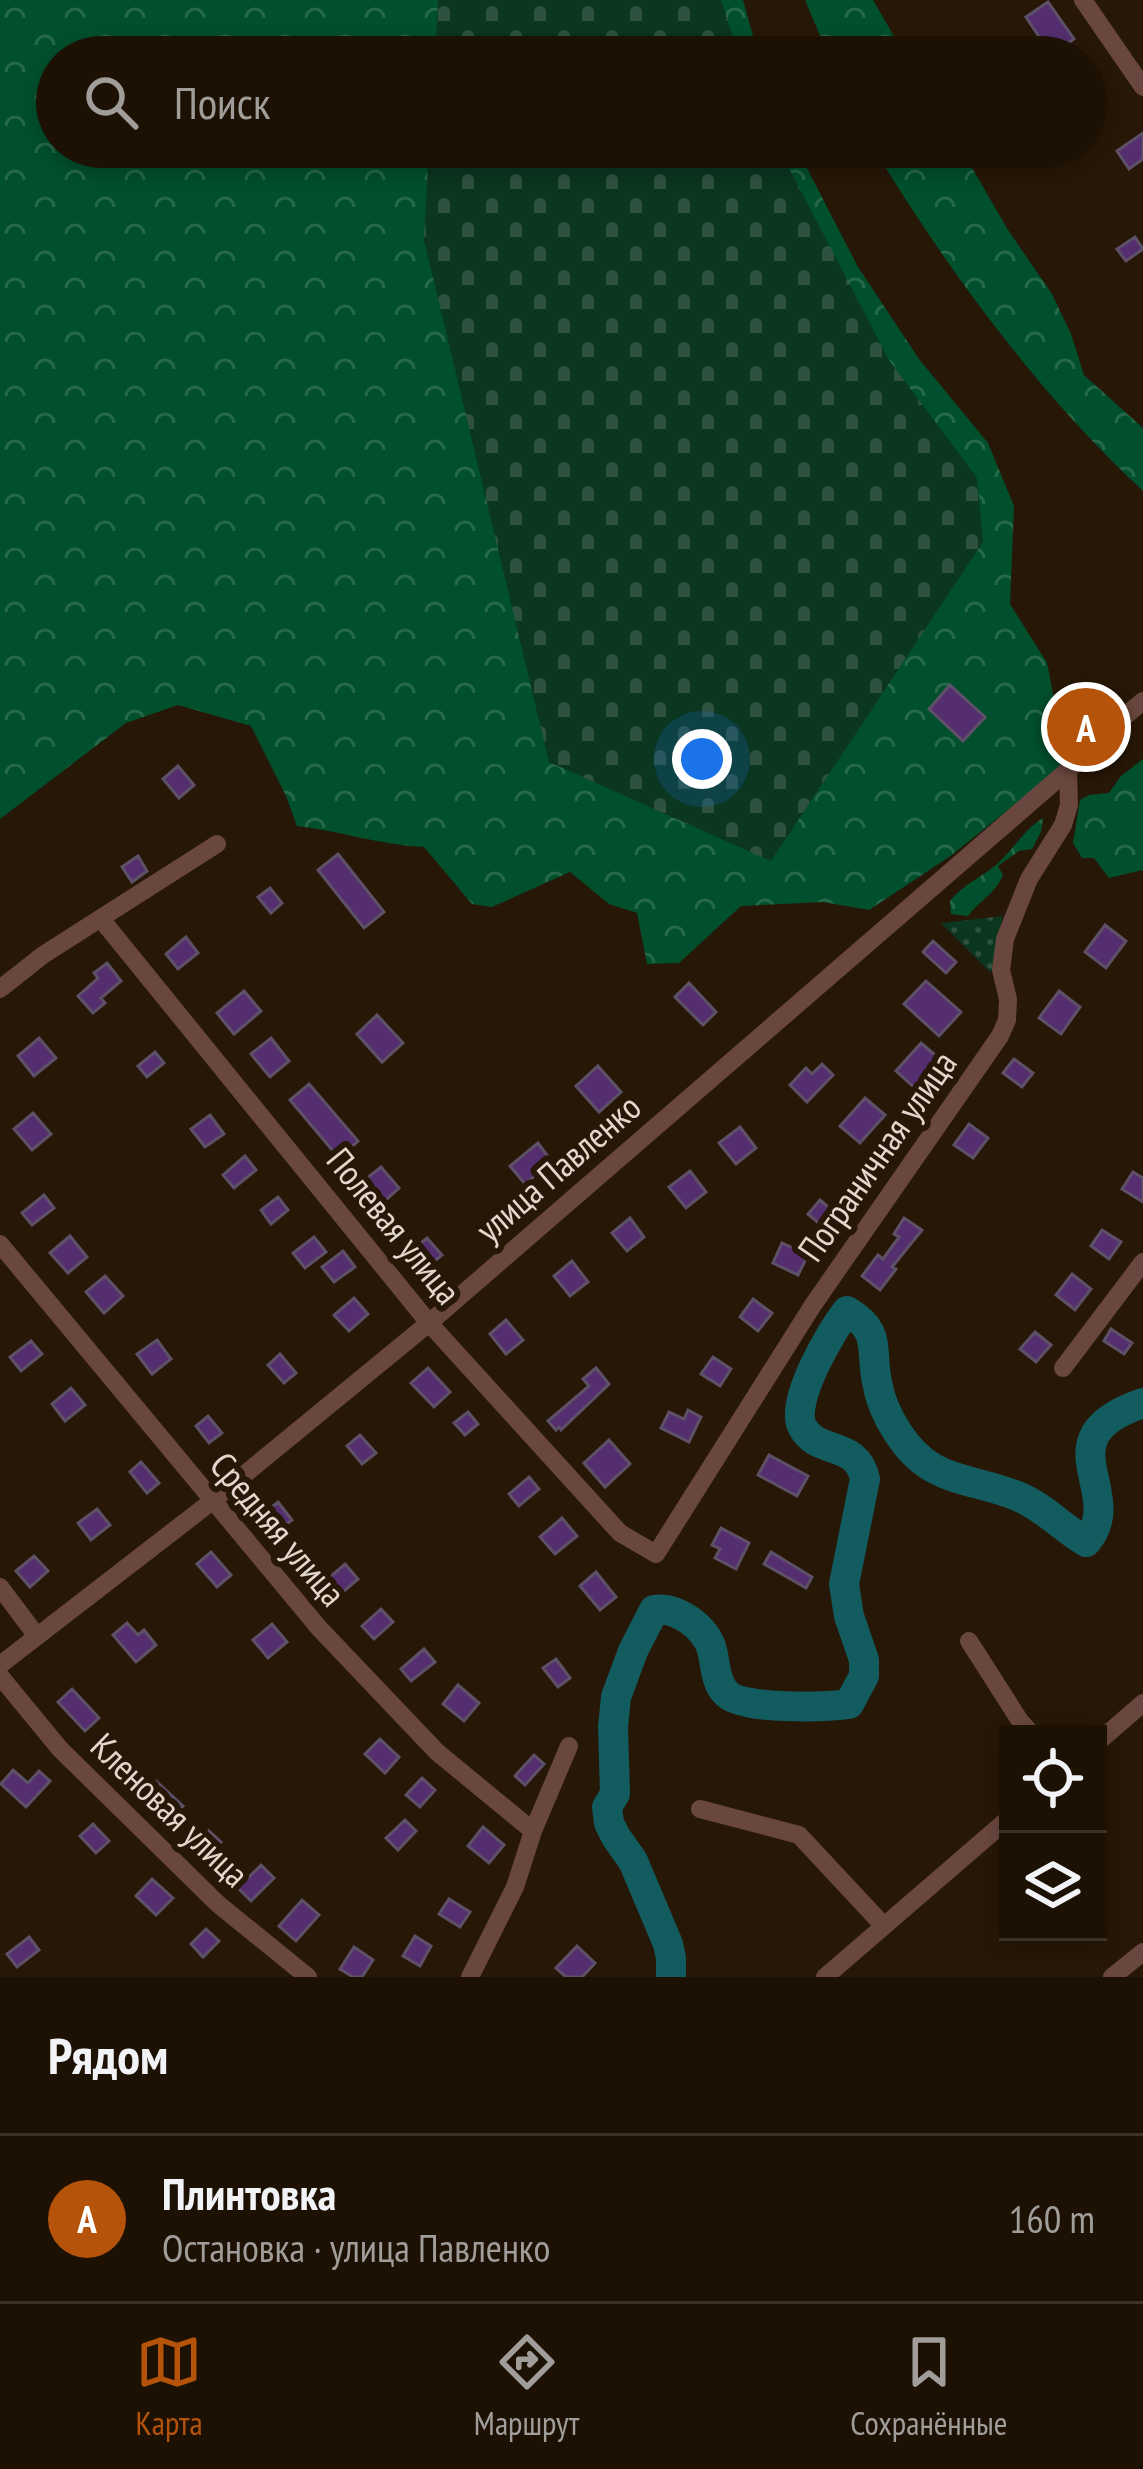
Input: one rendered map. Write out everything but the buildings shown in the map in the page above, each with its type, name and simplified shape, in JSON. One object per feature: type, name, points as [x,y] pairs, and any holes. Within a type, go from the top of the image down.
[{"type":"street","points":[[1083,0],[1143,87]]},
{"type":"street","name":"улица Павленко","points":[[0,1665],[211,1502],[429,1323],[1143,701]]},
{"type":"street","name":"Пограничная улица","points":[[656,1554],[813,1305],[1000,1036],[1007,1020],[1001,970],[1005,939],[1028,879],[1063,825],[1069,805],[1068,770]]},
{"type":"street","points":[[0,989],[44,955],[217,844]]},
{"type":"street","name":"Полевая улица","points":[[101,919],[429,1323],[620,1533],[656,1554]]},
{"type":"street","name":"Средняя улица","points":[[0,1244],[319,1628],[437,1752],[532,1831]]},
{"type":"street","points":[[1064,1368],[1143,1262]]},
{"type":"street","points":[[0,1587],[36,1635]]},
{"type":"street","points":[[969,1641],[1024,1725]]},
{"type":"street","name":"Кленовая улица","points":[[0,1676],[60,1749],[218,1904],[308,1977]]},
{"type":"street","points":[[1107,1734],[1143,1703]]},
{"type":"street","points":[[470,1977],[515,1887],[532,1831],[569,1746]]},
{"type":"street","points":[[700,1809],[800,1835],[883,1925]]},
{"type":"street","points":[[825,1977],[999,1827]]},
{"type":"street","points":[[1112,1977],[1143,1952]]},
{"type":"green space","points":[[0,0],[743,0],[753,36],[36,36],[36,168],[807,168],[858,267],[919,359],[988,443],[1014,506],[1010,604],[1047,663],[1062,739],[1062,767],[949,857],[869,910],[823,902],[741,906],[679,963],[647,964],[637,913],[609,904],[570,872],[492,907],[472,904],[424,847],[297,826],[251,726],[178,705],[126,723],[0,819]]},
{"type":"green space","points":[[438,0],[721,0],[733,36],[436,36]]},
{"type":"green space","points":[[805,0],[873,0],[894,36],[820,36]]},
{"type":"green space","points":[[428,168],[789,168],[889,360],[977,478],[983,542],[771,861],[549,762],[424,240]]},
{"type":"green space","points":[[886,168],[972,168],[1052,294],[1084,375],[1143,428],[1143,491],[1031,372],[931,238]]},
{"type":"green space","points":[[1143,759],[1143,870],[1109,878],[1094,858],[1082,858],[1073,843],[1080,800],[1109,793]]},
{"type":"green space","points":[[1043,818],[1032,849],[1019,851],[998,866],[1003,875],[992,892],[968,916],[951,914],[954,896],[996,865]]},
{"type":"green space","points":[[1003,916],[991,973],[941,923]]},
{"type":"waterway","points":[[671,1977],[668,1944],[633,1861],[609,1823],[607,1807],[615,1794],[616,1697],[654,1610],[663,1610],[680,1615],[704,1633],[720,1685],[736,1699],[785,1706],[849,1704],[864,1676],[864,1660],[844,1584],[865,1479],[854,1458],[808,1435],[800,1415],[814,1367],[847,1311],[870,1334],[882,1402],[894,1427],[923,1462],[1026,1500],[1086,1542],[1097,1523],[1091,1449],[1096,1433],[1112,1417],[1143,1403]]},
{"type":"place","name":"Плинтовка","points":[[1086,727]]}]
